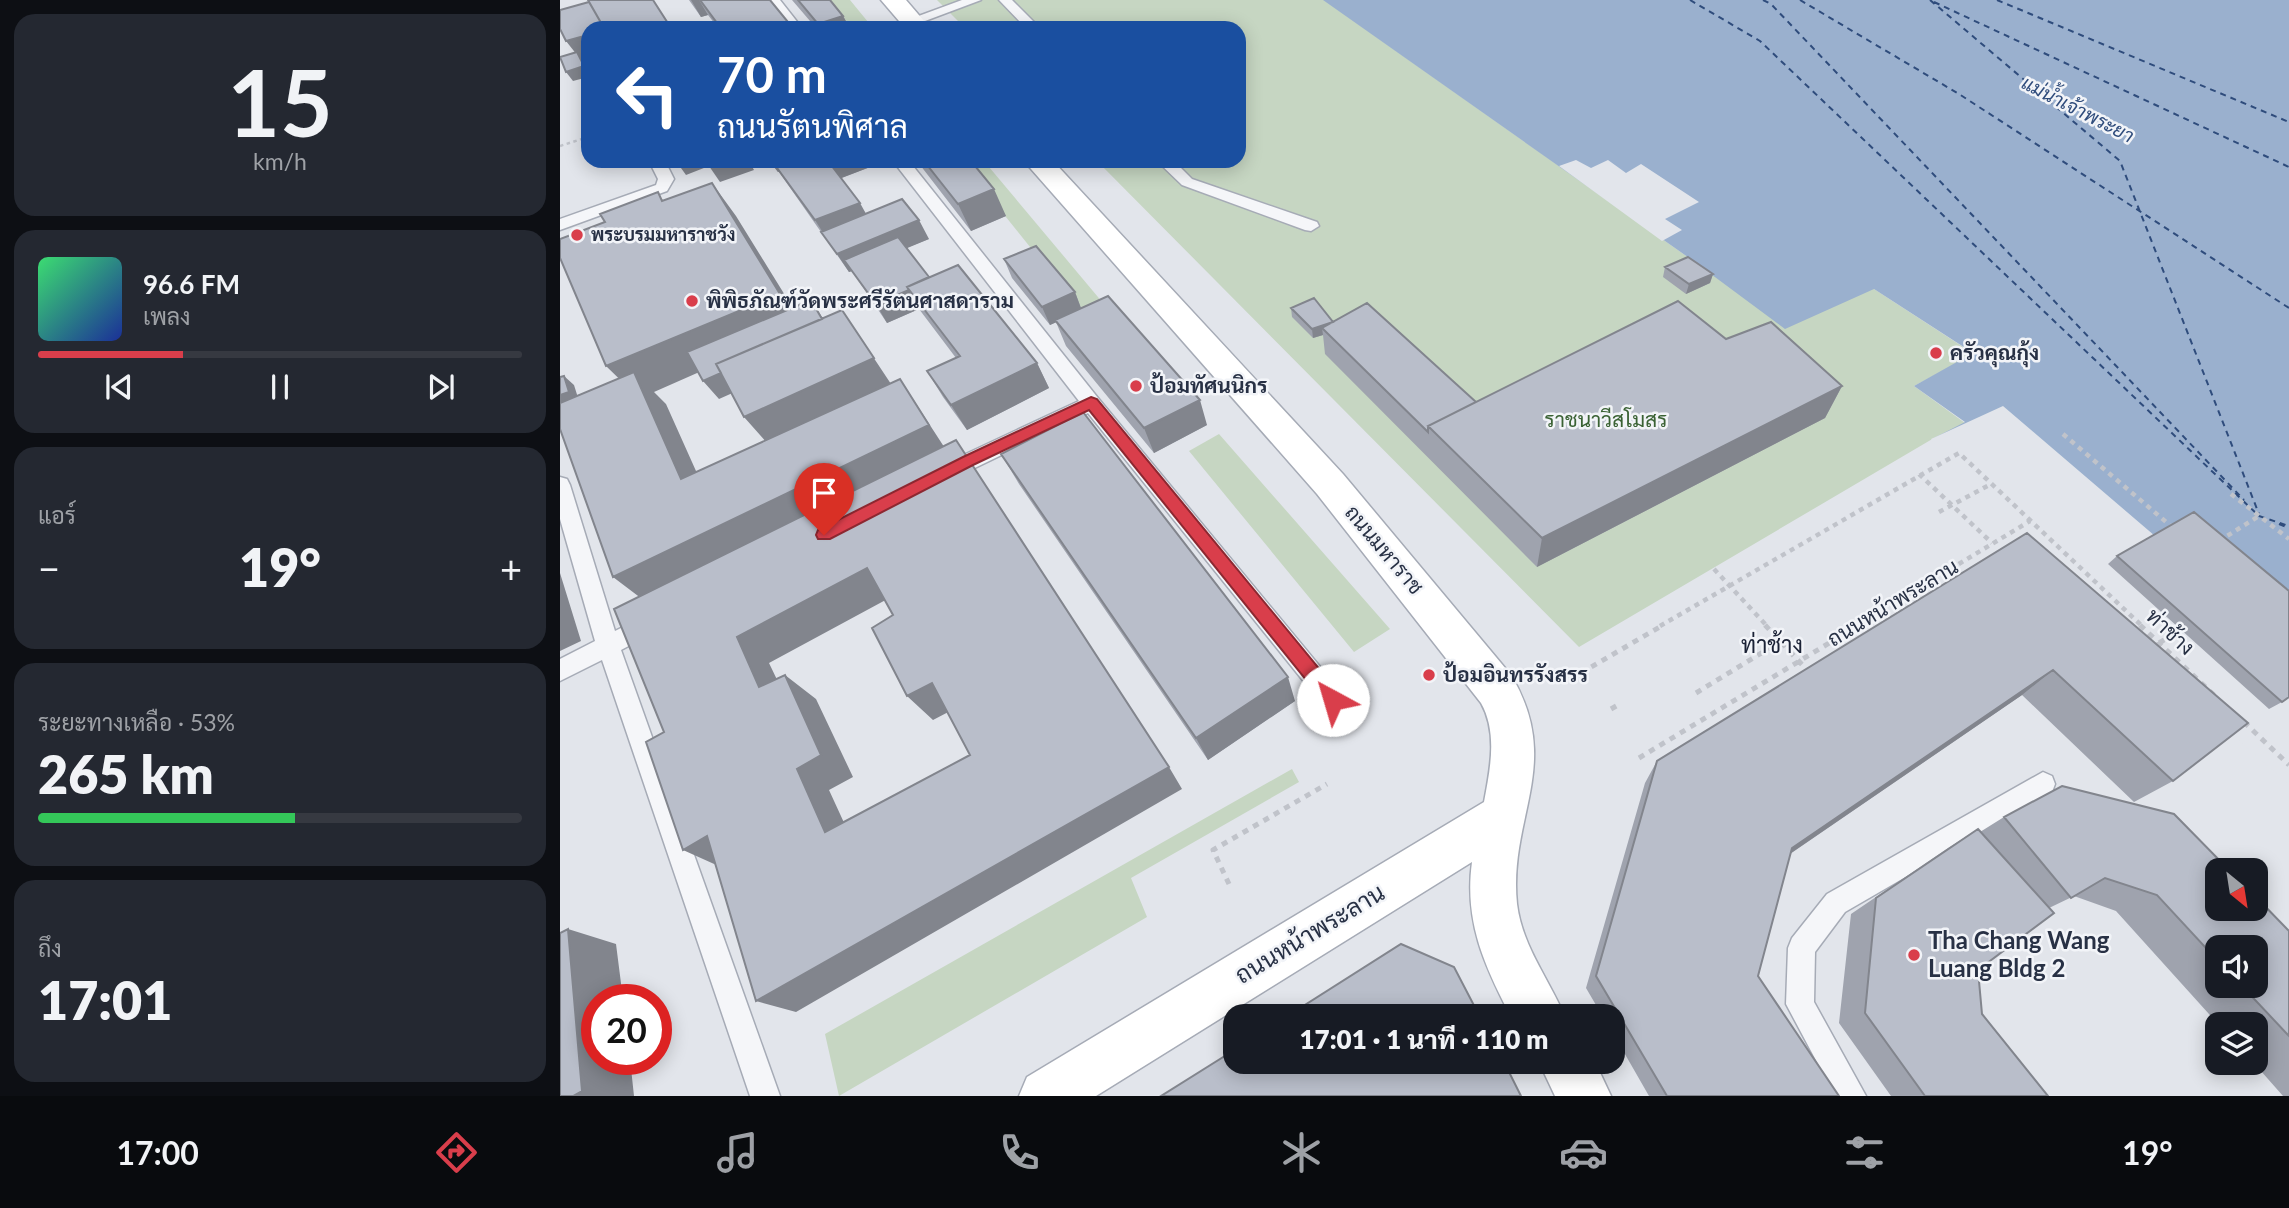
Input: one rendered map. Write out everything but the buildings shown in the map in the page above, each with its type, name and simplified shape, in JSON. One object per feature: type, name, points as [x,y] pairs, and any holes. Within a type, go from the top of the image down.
[{"type":"street","points":[[893,0],[912,21]]},
{"type":"street","name":"ถนนมหาราช","points":[[1044,168],[1329,484],[1496,688],[1509,714],[1514,742],[1512,769],[1493,875],[1493,904],[1499,934],[1516,976],[1532,1004]]},
{"type":"street","name":"ถนนหน้าพระลาน","points":[[1046,1096],[1502,817]]},
{"type":"street","points":[[1572,1074],[1584,1096]]},
{"type":"lane","points":[[773,0],[790,21]]},
{"type":"lane","points":[[922,21],[975,0]]},
{"type":"lane","points":[[1005,0],[1025,21]]},
{"type":"lane","points":[[560,225],[662,188],[666,179],[660,168]]},
{"type":"lane","points":[[907,168],[1091,402],[1333,700]]},
{"type":"lane","points":[[1172,168],[1187,182],[1311,226]]},
{"type":"lane","points":[[931,480],[1091,402]]},
{"type":"lane","points":[[560,485],[608,646],[765,1096]]},
{"type":"lane","points":[[560,671],[670,614]]},
{"type":"lane","points":[[1850,1096],[1800,1004],[1802,948],[1836,903],[2043,783]]},
{"type":"path","points":[[560,146],[581,139]]},
{"type":"path","points":[[2063,434],[2172,527]]},
{"type":"path","name":"ท่าช้าง","points":[[1919,474],[1959,453],[2219,699]]},
{"type":"path","points":[[1581,673],[1919,474],[1992,543]]},
{"type":"path","points":[[1939,512],[1991,484]]},
{"type":"path","points":[[2231,494],[2289,539]]},
{"type":"path","points":[[2213,545],[2259,516]]},
{"type":"path","name":"ถนนหน้าพระลาน","points":[[1639,758],[2030,521]]},
{"type":"path","points":[[1714,569],[1808,671]]},
{"type":"path","points":[[2159,643],[2180,630]]},
{"type":"path","points":[[1696,693],[1781,641]]},
{"type":"path","points":[[1611,709],[1618,705]]},
{"type":"path","points":[[2239,718],[2289,765]]},
{"type":"path","points":[[1228,884],[1213,850],[1327,784]]},
{"type":"green space","points":[[829,0],[850,0],[867,21],[846,21]]},
{"type":"green space","name":"ราชนาวีสโมสร","points":[[937,0],[1324,0],[1692,260],[1874,289],[1974,354],[1914,386],[1965,423],[1934,438],[1579,647],[1104,168],[1246,168],[1246,21],[958,21]]},
{"type":"green space","points":[[967,168],[990,168],[1108,309],[1087,318]]},
{"type":"green space","points":[[1219,434],[1390,629],[1354,652],[1189,451]]},
{"type":"green space","points":[[1292,769],[1299,782],[1131,878],[1147,917],[839,1096],[825,1034]]},
{"type":"water","name":"แม่น้ำเจ้าพระยา","points":[[1323,0],[2289,0],[2289,782],[1934,438],[1965,422],[1914,386],[1973,353],[1874,289],[1785,329],[1692,260]]},
{"type":"pier","points":[[1576,160],[1591,168],[1608,160],[1626,173],[1641,164],[1699,202],[1665,219],[1682,230],[1662,241],[1559,166]]},
{"type":"pier","points":[[2003,406],[2155,536],[2289,609],[2289,785],[2116,630],[1946,462],[1931,439]]},
{"type":"ferry route","points":[[1690,0],[1760,41],[2259,516],[2289,526]]},
{"type":"ferry route","points":[[1763,0],[1771,4],[2244,500]]},
{"type":"ferry route","points":[[1800,0],[1959,94],[2140,211]]},
{"type":"ferry route","points":[[1930,0],[2120,161],[2140,211]]},
{"type":"ferry route","points":[[1997,0],[2289,122]]},
{"type":"ferry route","points":[[1934,2],[2289,167]]},
{"type":"ferry route","points":[[2140,211],[2289,308]]},
{"type":"ferry route","points":[[2140,211],[2259,514]]},
{"type":"ferry route","points":[[2279,524],[2289,528]]},
{"type":"place","name":"พระบรมมหาราชวัง","points":[[577,235]]},
{"type":"place","name":"พิพิธภัณฑ์วัดพระศรีรัตนศาสดาราม","points":[[692,301]]},
{"type":"place","name":"ครัวคุณกุ้ง","points":[[1936,353]]},
{"type":"place","name":"ป้อมทัศนนิกร","points":[[1136,386]]},
{"type":"place","name":"ป้อมอินทรรังสรร","points":[[1429,675]]},
{"type":"place","name":"Tha Chang Wang Luang Bldg 2","points":[[1914,955]]},
{"type":"district","name":"ท่าช้าง","points":[[1772,645]]},
{"type":"route","points":[[824,535],[1091,402],[1333,700]]}]
